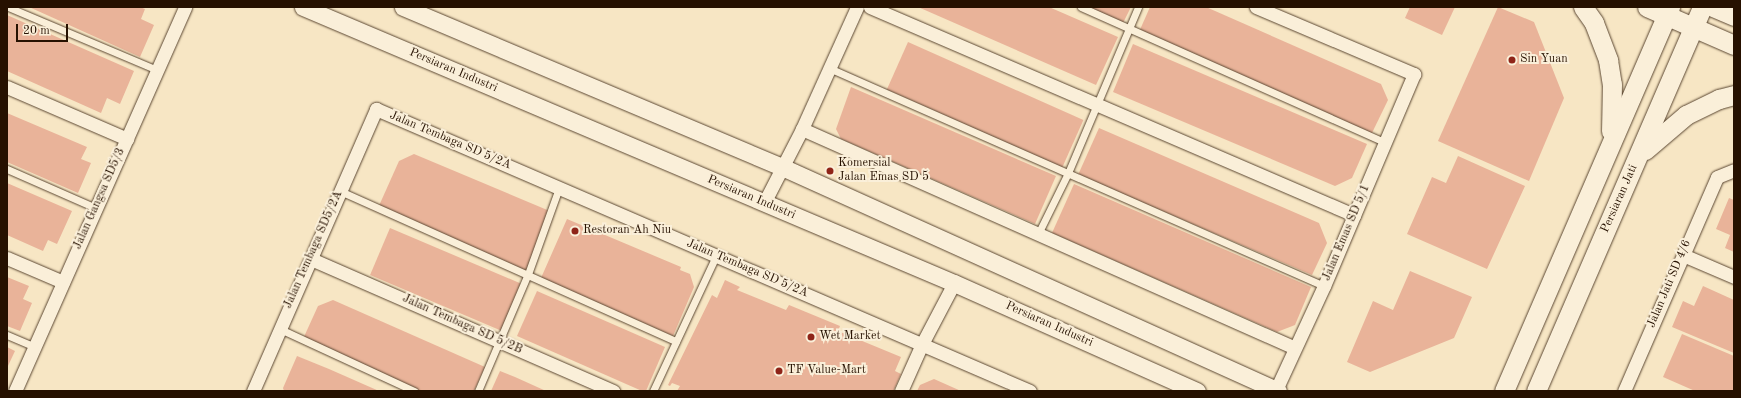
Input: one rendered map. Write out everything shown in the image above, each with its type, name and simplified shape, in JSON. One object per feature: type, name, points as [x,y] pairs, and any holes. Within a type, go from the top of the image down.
[{"type":"main road","points":[[1582,7],[1594,23],[1608,60],[1612,84],[1613,109],[1611,145]]},
{"type":"main road","points":[[1647,7],[1669,12],[1694,28],[1734,45]]},
{"type":"main road","name":"Persiaran Jati","points":[[1536,391],[1639,156],[1702,7]]},
{"type":"main road","points":[[1713,7],[1734,16]]},
{"type":"main road","points":[[1504,391],[1669,12]]},
{"type":"main road","points":[[1639,156],[1686,115],[1719,99],[1734,95]]},
{"type":"main road","points":[[1492,391],[1521,352]]},
{"type":"street","name":"Jalan Gangsa SD5/3","points":[[15,391],[185,7]]},
{"type":"street","name":"Persiaran Industri","points":[[304,7],[764,204],[954,283],[1197,391]]},
{"type":"street","points":[[403,7],[782,167],[1277,390]]},
{"type":"street","points":[[764,204],[802,129],[857,7]]},
{"type":"street","points":[[870,7],[1354,215]]},
{"type":"street","name":"Jalan Emas SD 5/1","points":[[1256,7],[1414,74],[1386,143],[1324,286],[1294,348],[1277,390]]},
{"type":"street","points":[[7,87],[126,139]]},
{"type":"street","name":"Jalan Tembaga SD 5/2A","points":[[376,109],[1030,391]]},
{"type":"street","name":"Jalan Tembaga SD5/2A","points":[[253,391],[376,109]]},
{"type":"street","points":[[802,129],[1294,348]]},
{"type":"street","name":"Jalan Jati SD 4/6","points":[[1627,390],[1717,177],[1734,170]]},
{"type":"street","points":[[1683,255],[1734,276]]},
{"type":"street","points":[[7,258],[63,282]]},
{"type":"street","name":"Jalan Tembaga SD 5/2B","points":[[310,259],[613,391]]},
{"type":"street","points":[[901,391],[922,344],[954,283]]},
{"type":"lane","points":[[8,7],[157,70]]},
{"type":"lane","points":[[1081,7],[1386,143]]},
{"type":"lane","points":[[1038,234],[1068,173],[1138,7]]},
{"type":"lane","points":[[829,68],[1324,286]]},
{"type":"lane","points":[[7,169],[96,208]]},
{"type":"lane","points":[[478,391],[528,274],[560,188]]},
{"type":"lane","points":[[340,191],[676,341]]},
{"type":"lane","points":[[653,391],[716,256]]},
{"type":"lane","points":[[280,329],[414,391]]},
{"type":"lane","points":[[7,335],[35,347]]},
{"type":"building","points":[[29,7],[140,7],[145,9],[141,19],[154,25],[140,57]]},
{"type":"building","points":[[918,7],[1049,7],[1118,37],[1096,85]]},
{"type":"building","points":[[1080,7],[1131,7],[1122,25]]},
{"type":"building","points":[[1150,7],[1206,7],[1381,84],[1388,100],[1371,135],[1139,32]]},
{"type":"building","points":[[1410,7],[1455,7],[1442,35],[1405,18]]},
{"type":"building","name":"Sin Yuan","points":[[1498,7],[1534,22],[1564,98],[1529,181],[1438,141]]},
{"type":"building","points":[[7,15],[134,71],[120,104],[107,98],[101,113],[7,71]]},
{"type":"building","points":[[908,42],[1083,120],[1062,168],[887,90]]},
{"type":"building","points":[[1133,44],[1367,144],[1352,178],[1335,186],[1113,92]]},
{"type":"building","points":[[851,87],[1056,176],[1035,224],[841,139],[836,129]]},
{"type":"building","points":[[7,113],[87,147],[81,159],[91,163],[78,193],[7,162]]},
{"type":"building","points":[[1099,128],[1319,223],[1327,243],[1312,275],[1078,175]]},
{"type":"building","points":[[414,154],[552,212],[527,272],[378,208],[399,161]]},
{"type":"building","points":[[1458,156],[1525,186],[1487,269],[1407,234],[1432,177],[1446,183]]},
{"type":"building","points":[[7,183],[72,211],[57,244],[48,240],[43,251],[7,235]]},
{"type":"building","points":[[1074,184],[1311,287],[1295,325],[1277,332],[1052,233]]},
{"type":"building","points":[[1729,198],[1734,200],[1734,252],[1725,248],[1730,235],[1716,229]]},
{"type":"building","points":[[567,219],[681,267],[680,270],[690,274],[694,287],[673,336],[541,278]]},
{"type":"building","points":[[390,228],[521,283],[501,330],[370,275]]},
{"type":"building","points":[[1410,271],[1472,297],[1454,338],[1370,372],[1347,362],[1373,301],[1393,310]]},
{"type":"building","points":[[7,277],[29,286],[23,299],[32,303],[20,331],[7,326]]},
{"type":"building","points":[[725,280],[740,287],[737,290],[786,310],[789,305],[840,326],[838,331],[901,357],[895,371],[901,374],[894,390],[677,391],[680,386],[672,383],[670,386],[668,385],[712,295],[717,298]]},
{"type":"building","points":[[1703,286],[1734,300],[1734,353],[1672,327],[1683,301],[1694,306]]},
{"type":"building","points":[[537,291],[665,347],[646,391],[642,391],[517,336]]},
{"type":"building","points":[[333,300],[485,367],[474,391],[419,391],[303,339],[318,306]]},
{"type":"building","points":[[1682,334],[1734,356],[1734,391],[1695,391],[1663,377]]},
{"type":"building","points":[[7,347],[15,351],[7,368]]},
{"type":"building","points":[[297,356],[379,391],[284,391],[283,388]]},
{"type":"building","points":[[500,371],[515,377],[546,391],[491,391]]},
{"type":"building","points":[[934,379],[961,391],[917,391],[920,385]]},
{"type":"place","name":"Sin Yuan","points":[[1512,60]]},
{"type":"place","name":"Komersial Jalan Emas SD 5","points":[[830,171]]},
{"type":"place","name":"Restoran Ah Niu","points":[[575,231]]},
{"type":"place","name":"Wet Market","points":[[811,337]]},
{"type":"place","name":"TF Value-Mart","points":[[779,371]]}]
